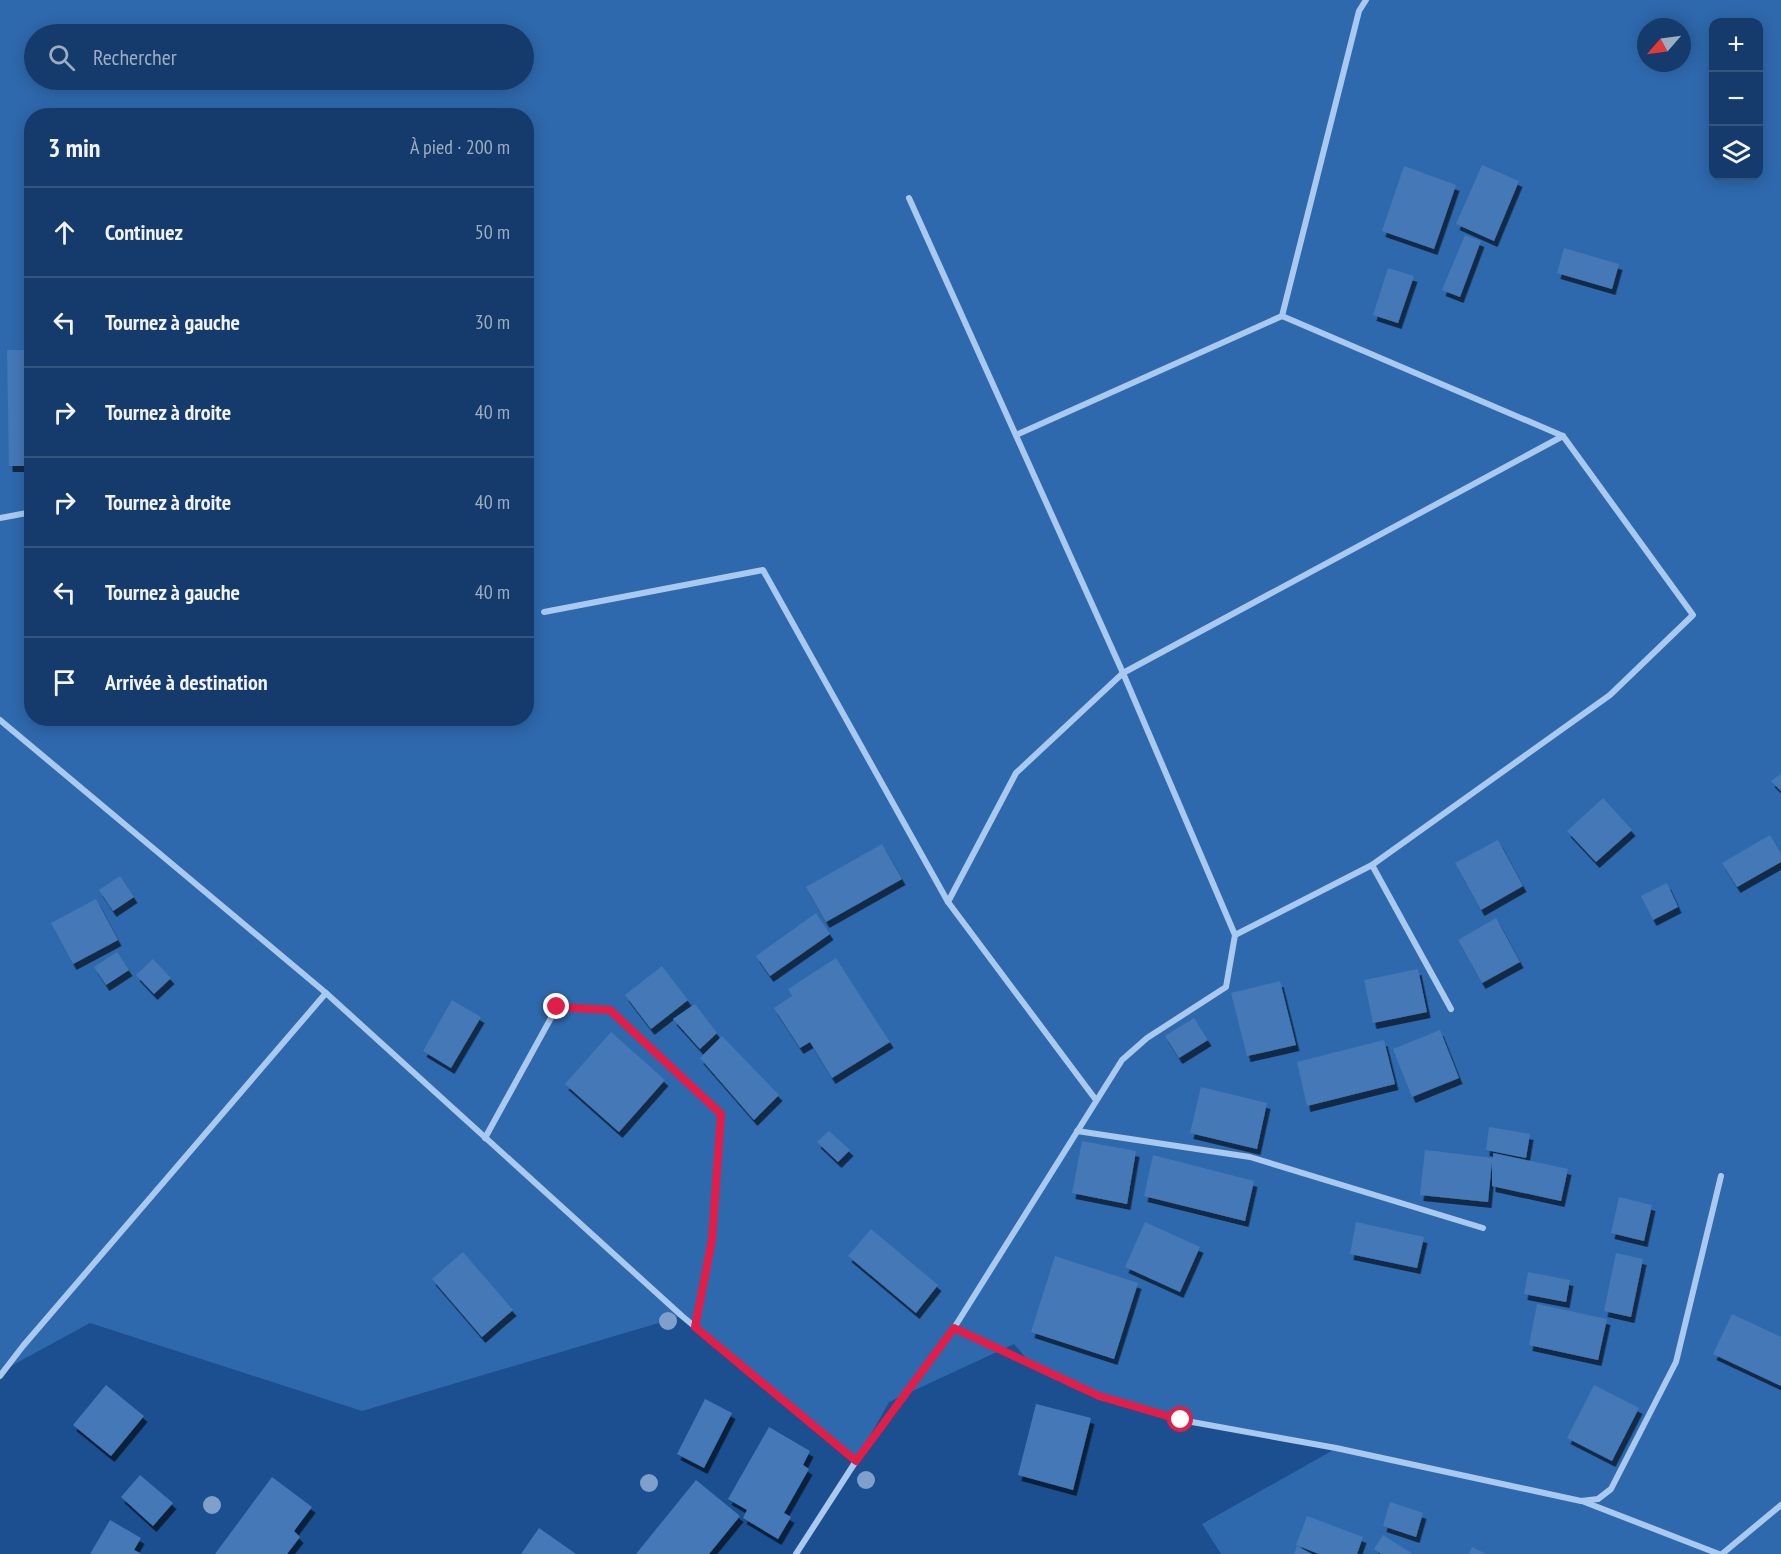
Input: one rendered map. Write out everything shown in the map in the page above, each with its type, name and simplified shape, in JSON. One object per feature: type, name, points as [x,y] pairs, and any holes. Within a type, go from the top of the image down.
[{"type":"street","points":[[1282,316],[1359,11],[1366,0]]},
{"type":"street","points":[[796,1554],[856,1461],[954,1328],[1122,1060],[1147,1038],[1226,987],[1235,935],[1123,673],[909,198]]},
{"type":"street","points":[[1016,435],[1282,316],[1563,436],[1693,615],[1610,695],[1372,865],[1235,935]]},
{"type":"street","points":[[948,902],[1016,773],[1123,673],[1563,436]]},
{"type":"street","points":[[0,518],[24,514]]},
{"type":"street","points":[[544,612],[763,570],[948,902],[1096,1100]]},
{"type":"street","points":[[0,720],[326,993],[695,1327],[856,1461]]},
{"type":"street","points":[[1372,865],[1451,1010]]},
{"type":"street","points":[[0,1376],[30,1336],[326,993]]},
{"type":"street","points":[[485,1138],[557,1007],[610,1010],[721,1114],[712,1240],[695,1327]]},
{"type":"street","points":[[1077,1131],[1250,1157],[1483,1228]]},
{"type":"street","points":[[1581,1501],[1598,1499],[1611,1489],[1676,1362],[1721,1176]]},
{"type":"street","points":[[954,1328],[1099,1396],[1181,1420],[1336,1448],[1581,1501],[1720,1554],[1781,1504]]},
{"type":"shaded area","points":[[0,0],[1781,0],[1781,1554],[1221,1554],[1202,1524],[1335,1449],[1181,1420],[1077,1390],[1037,1371],[1014,1344],[889,1402],[856,1461],[682,1316],[362,1411],[90,1323],[0,1372]]},
{"type":"building","points":[[1482,165],[1519,181],[1494,241],[1456,224]]},
{"type":"building","points":[[1404,166],[1456,185],[1434,249],[1382,231]]},
{"type":"building","points":[[1465,235],[1481,241],[1460,297],[1442,290]]},
{"type":"building","points":[[1564,248],[1619,264],[1612,289],[1557,273]]},
{"type":"building","points":[[1388,268],[1414,276],[1398,323],[1373,315]]},
{"type":"building","points":[[7,350],[24,350],[24,466],[9,466]]},
{"type":"building","points":[[1781,774],[1781,791],[1771,781]]},
{"type":"building","points":[[1603,798],[1632,830],[1596,862],[1567,831]]},
{"type":"building","points":[[1770,835],[1781,853],[1781,862],[1737,887],[1722,863]]},
{"type":"building","points":[[1498,840],[1523,886],[1481,910],[1455,863]]},
{"type":"building","points":[[882,844],[902,879],[826,922],[806,887]]},
{"type":"building","points":[[120,876],[134,897],[113,911],[99,890]]},
{"type":"building","points":[[1667,883],[1678,907],[1653,920],[1641,896]]},
{"type":"building","points":[[96,899],[118,940],[73,964],[51,923]]},
{"type":"building","points":[[816,913],[830,934],[770,976],[756,956]]},
{"type":"building","points":[[1496,918],[1520,962],[1482,983],[1458,940]]},
{"type":"building","points":[[117,952],[129,970],[106,985],[94,967]]},
{"type":"building","points":[[836,958],[890,1042],[832,1078],[810,1042],[800,1048],[774,1008],[792,996],[788,989]]},
{"type":"building","points":[[153,959],[171,978],[154,994],[136,975]]},
{"type":"building","points":[[662,966],[688,1000],[651,1029],[625,995]]},
{"type":"building","points":[[1418,969],[1427,1012],[1373,1023],[1364,980]]},
{"type":"building","points":[[1280,981],[1296,1045],[1247,1056],[1231,993]]},
{"type":"building","points":[[452,1000],[481,1017],[451,1068],[423,1051]]},
{"type":"building","points":[[695,1004],[717,1033],[700,1049],[673,1019]]},
{"type":"building","points":[[1194,1018],[1208,1040],[1179,1058],[1165,1036]]},
{"type":"building","points":[[1440,1030],[1459,1078],[1412,1097],[1393,1049]]},
{"type":"building","points":[[611,1032],[665,1080],[619,1132],[565,1084]]},
{"type":"building","points":[[722,1036],[779,1095],[754,1120],[700,1058]]},
{"type":"building","points":[[1384,1040],[1395,1084],[1307,1106],[1297,1062]]},
{"type":"building","points":[[1201,1087],[1267,1103],[1257,1149],[1190,1133]]},
{"type":"building","points":[[1489,1127],[1530,1134],[1526,1158],[1486,1150]]},
{"type":"building","points":[[829,1131],[850,1150],[838,1162],[817,1142]]},
{"type":"building","points":[[1082,1141],[1136,1151],[1127,1204],[1072,1193]]},
{"type":"building","points":[[1425,1150],[1493,1158],[1493,1153],[1568,1169],[1561,1201],[1492,1186],[1492,1161],[1488,1202],[1420,1195]]},
{"type":"building","points":[[1153,1155],[1254,1181],[1245,1221],[1144,1196]]},
{"type":"building","points":[[1619,1197],[1652,1205],[1644,1241],[1611,1233]]},
{"type":"building","points":[[1145,1222],[1200,1247],[1180,1292],[1125,1267]]},
{"type":"building","points":[[1356,1222],[1424,1237],[1417,1268],[1350,1254]]},
{"type":"building","points":[[871,1229],[938,1285],[916,1313],[848,1256]]},
{"type":"building","points":[[463,1252],[513,1310],[482,1337],[432,1279]]},
{"type":"building","points":[[1616,1253],[1643,1259],[1631,1317],[1604,1311]]},
{"type":"building","points":[[1055,1256],[1138,1283],[1114,1359],[1031,1332]]},
{"type":"building","points":[[1528,1272],[1570,1280],[1566,1302],[1524,1294]]},
{"type":"building","points":[[1537,1304],[1607,1319],[1598,1360],[1529,1345]]},
{"type":"building","points":[[1732,1314],[1781,1337],[1781,1386],[1713,1354]]},
{"type":"building","points":[[106,1385],[144,1416],[111,1456],[73,1425]]},
{"type":"building","points":[[1594,1385],[1639,1408],[1612,1461],[1567,1438]]},
{"type":"building","points":[[705,1399],[732,1413],[704,1468],[677,1454]]},
{"type":"building","points":[[1036,1404],[1091,1418],[1073,1490],[1018,1475]]},
{"type":"building","points":[[769,1427],[810,1451],[803,1465],[809,1469],[784,1513],[791,1517],[778,1539],[743,1518],[747,1510],[728,1499]]},
{"type":"building","points":[[140,1475],[173,1503],[153,1526],[121,1497]]},
{"type":"building","points":[[272,1477],[312,1507],[294,1531],[300,1537],[287,1554],[215,1554]]},
{"type":"building","points":[[696,1480],[740,1516],[709,1554],[636,1554]]},
{"type":"building","points":[[1390,1502],[1423,1513],[1416,1537],[1383,1526]]},
{"type":"building","points":[[1307,1516],[1363,1537],[1357,1554],[1319,1554],[1296,1545]]},
{"type":"building","points":[[110,1520],[141,1538],[134,1550],[142,1554],[90,1554]]},
{"type":"building","points":[[539,1528],[576,1554],[521,1554]]},
{"type":"building","points":[[1383,1535],[1413,1554],[1381,1554],[1374,1549]]},
{"type":"building","points":[[1297,1546],[1312,1554],[1294,1554]]},
{"type":"building","points":[[1472,1547],[1486,1554],[1469,1554]]},
{"type":"route","points":[[557,1007],[610,1010],[721,1114],[712,1240],[695,1327],[856,1461],[954,1328],[1099,1396],[1181,1420]]}]
